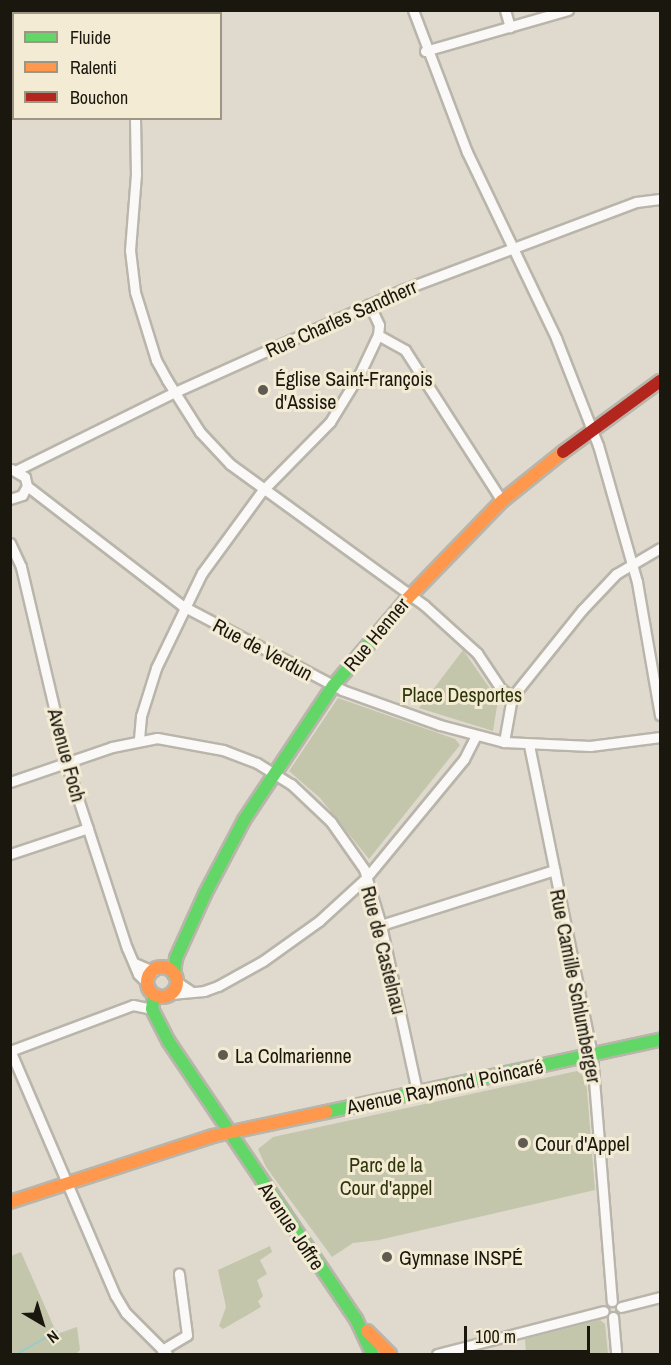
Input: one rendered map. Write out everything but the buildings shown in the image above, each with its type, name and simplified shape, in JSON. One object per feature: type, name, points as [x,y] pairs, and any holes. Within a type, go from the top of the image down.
[{"type":"street","points":[[412,10],[425,51],[467,152],[515,247],[592,429],[632,563],[660,715]]},
{"type":"street","points":[[505,10],[510,27]]},
{"type":"street","points":[[425,51],[568,10]]},
{"type":"street","points":[[135,120],[136,174],[130,250],[135,292],[156,360],[201,432],[230,464],[262,491],[410,595],[477,653],[501,689],[512,697]]},
{"type":"street","name":"Rue Charles Sandherr","points":[[14,470],[32,464],[175,392],[369,304],[636,202],[660,199]]},
{"type":"street","points":[[139,739],[141,716],[156,668],[183,606],[216,550],[262,491],[330,422],[378,335],[379,324],[369,304]]},
{"type":"street","points":[[378,335],[405,350],[502,501]]},
{"type":"street","name":"Rue Henner","points":[[167,973],[205,894],[273,772],[333,686],[410,595],[502,501],[592,429],[660,381]]},
{"type":"street","points":[[11,501],[25,486],[32,464]]},
{"type":"street","points":[[14,470],[25,486]]},
{"type":"street","name":"Rue de Verdun","points":[[25,486],[183,606],[333,686],[475,737],[504,742],[529,745],[590,746],[660,737]]},
{"type":"street","name":"Avenue Foch","points":[[10,543],[21,567],[67,762],[134,963],[138,974],[147,983]]},
{"type":"street","points":[[504,742],[512,697],[582,610],[632,563],[660,548]]},
{"type":"street","points":[[167,973],[147,983],[164,995],[218,986],[263,961],[319,921],[366,878],[464,759],[475,737]]},
{"type":"street","name":"Rue de Castelnau","points":[[10,782],[139,739],[157,738],[201,745],[273,772],[309,799],[331,822],[366,878],[381,925],[417,1092]]},
{"type":"street","name":"Rue Camille Schlumberger","points":[[529,745],[592,1055],[612,1301]]},
{"type":"street","points":[[10,854],[88,828]]},
{"type":"street","points":[[381,925],[554,870]]},
{"type":"street","points":[[134,963],[167,973],[192,992]]},
{"type":"street","points":[[154,1013],[164,995],[167,973]]},
{"type":"street","points":[[179,1275],[186,1335],[164,1352],[126,1313],[115,1295],[11,1051],[133,1005],[154,1013],[229,1133]]},
{"type":"street","name":"Avenue Raymond Poincaré","points":[[10,1202],[67,1181],[229,1133],[660,1040]]},
{"type":"street","name":"Avenue Joffre","points":[[229,1133],[380,1354]]},
{"type":"street","points":[[437,1354],[604,1311],[612,1301],[621,1307],[660,1297]]},
{"type":"street","points":[[613,1317],[620,1314],[621,1307]]},
{"type":"street","points":[[604,1311],[613,1317]]},
{"type":"street","points":[[613,1317],[616,1354]]},
{"type":"green space","name":"Place Desportes","points":[[463,650],[498,700],[493,731],[419,708]]},
{"type":"green space","points":[[338,698],[455,739],[460,745],[369,859],[320,798],[289,771]]},
{"type":"green space","name":"Parc de la Cour d'appel","points":[[577,1071],[586,1078],[595,1190],[379,1240],[353,1243],[332,1257],[266,1167],[258,1149],[273,1137]]},
{"type":"green space","points":[[270,1246],[272,1252],[260,1260],[267,1274],[257,1280],[263,1296],[258,1301],[261,1307],[223,1329],[219,1326],[226,1307],[218,1270]]},
{"type":"green space","points":[[21,1252],[57,1334],[77,1327],[80,1350],[76,1354],[11,1354],[11,1256]]},
{"type":"green space","points":[[600,1320],[605,1324],[608,1354],[526,1354],[525,1339]]},
{"type":"waterway","points":[[17,1354],[57,1331]]},
{"type":"traffic: fast","points":[[174,974],[176,958],[205,894],[244,820],[333,686],[407,599]]},
{"type":"traffic: fast","points":[[154,995],[152,1009],[169,1042],[356,1319],[372,1354]]},
{"type":"traffic: fast","points":[[326,1112],[660,1040]]},
{"type":"traffic: slow","points":[[407,599],[502,501],[563,452]]},
{"type":"traffic: slow","points":[[162,967],[168,968],[176,976],[177,982],[176,988],[168,996],[162,997],[156,996],[148,988],[147,982],[148,976],[156,968],[162,967]]},
{"type":"traffic: slow","points":[[10,1202],[213,1136],[326,1112]]},
{"type":"traffic: slow","points":[[367,1331],[390,1354]]},
{"type":"traffic: jam","points":[[563,452],[660,381]]},
{"type":"place","name":"Église Saint-François d'Assise","points":[[263,390]]},
{"type":"place","name":"La Colmarienne","points":[[223,1055]]},
{"type":"place","name":"Cour d'Appel","points":[[523,1143]]},
{"type":"place","name":"Gymnase INSPÉ","points":[[387,1257]]}]
